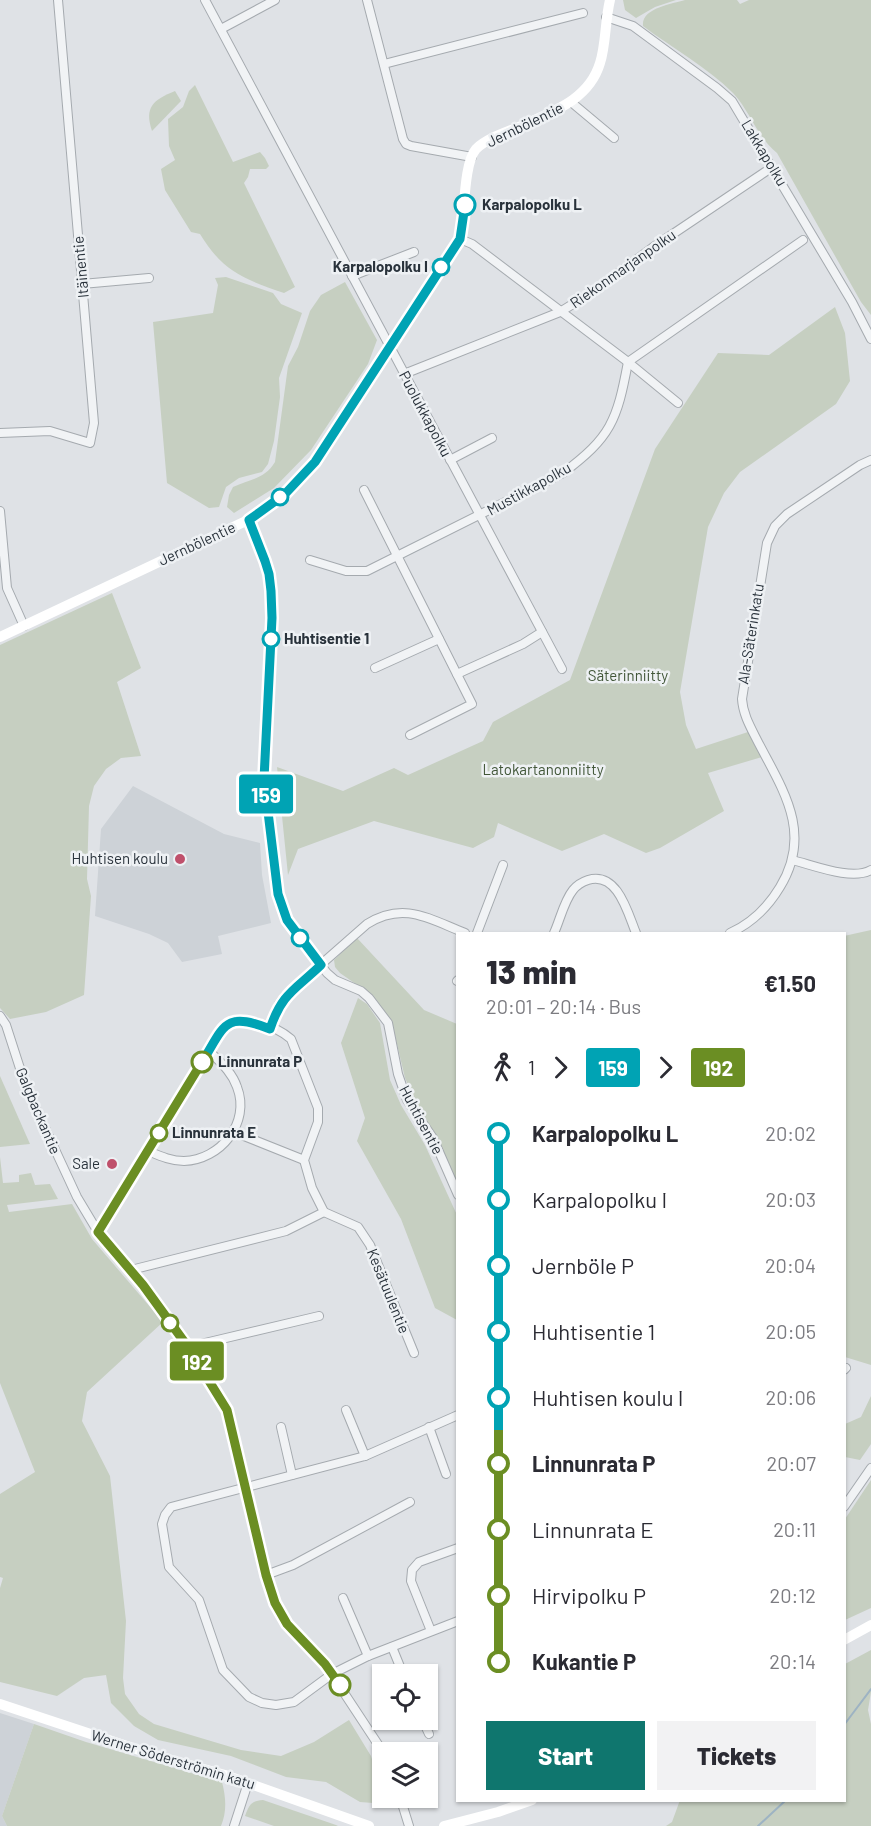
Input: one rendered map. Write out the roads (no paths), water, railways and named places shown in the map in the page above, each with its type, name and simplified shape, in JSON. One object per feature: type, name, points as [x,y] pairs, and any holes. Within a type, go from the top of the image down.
[{"type":"street","name":"Itäinentie","points":[[0,433],[50,431],[90,443],[94,423],[58,0]]},
{"type":"street","name":"Puolukkapolku","points":[[205,0],[562,669]]},
{"type":"street","points":[[221,29],[275,0]]},
{"type":"street","points":[[367,0],[406,144],[472,157]]},
{"type":"street","name":"Jernbölentie","points":[[0,637],[249,520],[285,494],[315,462],[460,239],[468,172],[476,150],[490,140],[571,102],[590,83],[601,62],[610,0]]},
{"type":"street","points":[[384,64],[583,13]]},
{"type":"street","name":"Lakkapolku","points":[[606,17],[633,26],[732,101],[846,291],[871,339]]},
{"type":"street","points":[[571,102],[614,138]]},
{"type":"street","name":"Riekonmarjanpolku","points":[[404,374],[560,312],[594,291],[652,248],[765,172]]},
{"type":"street","points":[[460,239],[472,244],[628,362],[678,403]]},
{"type":"street","points":[[628,362],[803,240]]},
{"type":"street","points":[[352,276],[414,252]]},
{"type":"street","points":[[82,284],[149,278]]},
{"type":"street","name":"Mustikkapolku","points":[[310,560],[346,571],[367,571],[563,473],[589,453],[609,429],[621,402],[628,362]]},
{"type":"street","points":[[450,460],[492,438]]},
{"type":"street","name":"Ala-Säterinkatu","points":[[732,932],[753,920],[769,903],[789,872],[792,860],[794,833],[790,808],[783,789],[748,723],[742,706],[742,689],[764,556],[770,535],[780,519],[871,460]]},
{"type":"street","points":[[364,490],[472,704],[410,735]]},
{"type":"street","points":[[0,511],[7,588],[24,626]]},
{"type":"street","name":"Huhtisentie","points":[[249,520],[264,556],[271,591],[272,618],[264,779],[278,894],[287,920],[321,965],[335,980],[361,991],[388,1023],[398,1074],[407,1100],[433,1138],[456,1190]]},
{"type":"street","points":[[457,674],[523,644],[542,632]]},
{"type":"street","points":[[375,668],[439,639]]},
{"type":"street","points":[[792,860],[851,875],[871,870]]},
{"type":"street","points":[[477,932],[503,866]]},
{"type":"street","points":[[554,932],[572,891],[581,882],[593,879],[610,883],[619,893],[636,932]]},
{"type":"street","points":[[270,1029],[285,996],[367,924],[393,912],[405,912],[420,915],[462,932]]},
{"type":"street","name":"Galgbackantie","points":[[0,1016],[40,1121],[77,1197],[98,1232],[131,1270],[188,1347],[227,1410],[244,1488],[275,1603],[287,1624],[325,1664],[376,1742]]},
{"type":"street","points":[[98,1232],[222,1028],[231,1022],[244,1020],[284,1034],[291,1039],[318,1108],[318,1122],[304,1160],[312,1188],[324,1212],[286,1231],[131,1270]]},
{"type":"street","points":[[148,1151],[173,1160],[202,1158],[219,1148],[234,1132],[241,1110],[237,1086],[226,1068],[208,1051]]},
{"type":"street","points":[[234,1132],[304,1160]]},
{"type":"street","name":"Kesätuulentie","points":[[324,1212],[358,1227],[365,1235],[414,1353]]},
{"type":"street","points":[[188,1347],[319,1316]]},
{"type":"street","points":[[346,1410],[365,1456]]},
{"type":"street","points":[[456,1416],[365,1456],[171,1507],[162,1524],[169,1567],[199,1600],[223,1671],[249,1697],[262,1703],[276,1705],[294,1702],[332,1674],[368,1656],[456,1622]]},
{"type":"street","points":[[281,1427],[292,1475]]},
{"type":"street","points":[[429,1427],[446,1474]]},
{"type":"street","points":[[846,1505],[871,1468]]},
{"type":"street","points":[[266,1575],[293,1565],[410,1502]]},
{"type":"street","points":[[431,1631],[411,1581],[412,1570],[419,1562],[456,1549]]},
{"type":"street","points":[[342,1598],[368,1656]]},
{"type":"street","points":[[846,1639],[871,1625]]},
{"type":"street","points":[[392,1647],[399,1664]]},
{"type":"street","name":"Werner Söderströmin katu","points":[[0,1704],[154,1755],[248,1783],[369,1826]]},
{"type":"street","points":[[427,1730],[429,1734]]},
{"type":"street","points":[[234,1826],[248,1783]]},
{"type":"street","points":[[444,1826],[526,1802]]},
{"type":"street","points":[[403,1808],[409,1826]]},
{"type":"waterway","points":[[846,1722],[871,1689]]},
{"type":"waterway","points":[[758,1826],[784,1802]]},
{"type":"place","name":"Karpalopolku L","points":[[465,205]]},
{"type":"place","name":"Karpalopolku I","points":[[441,267]]},
{"type":"place","name":"Huhtisentie 1","points":[[271,639]]},
{"type":"place","name":"Huhtisen koulu","points":[[180,859]]},
{"type":"place","name":"Linnunrata P","points":[[202,1062]]},
{"type":"place","name":"Linnunrata E","points":[[159,1133]]},
{"type":"place","name":"Sale","points":[[112,1164]]},
{"type":"park label","name":"Säterinniitty","points":[[628,676]]},
{"type":"park label","name":"Latokartanonniitty","points":[[543,770]]}]
